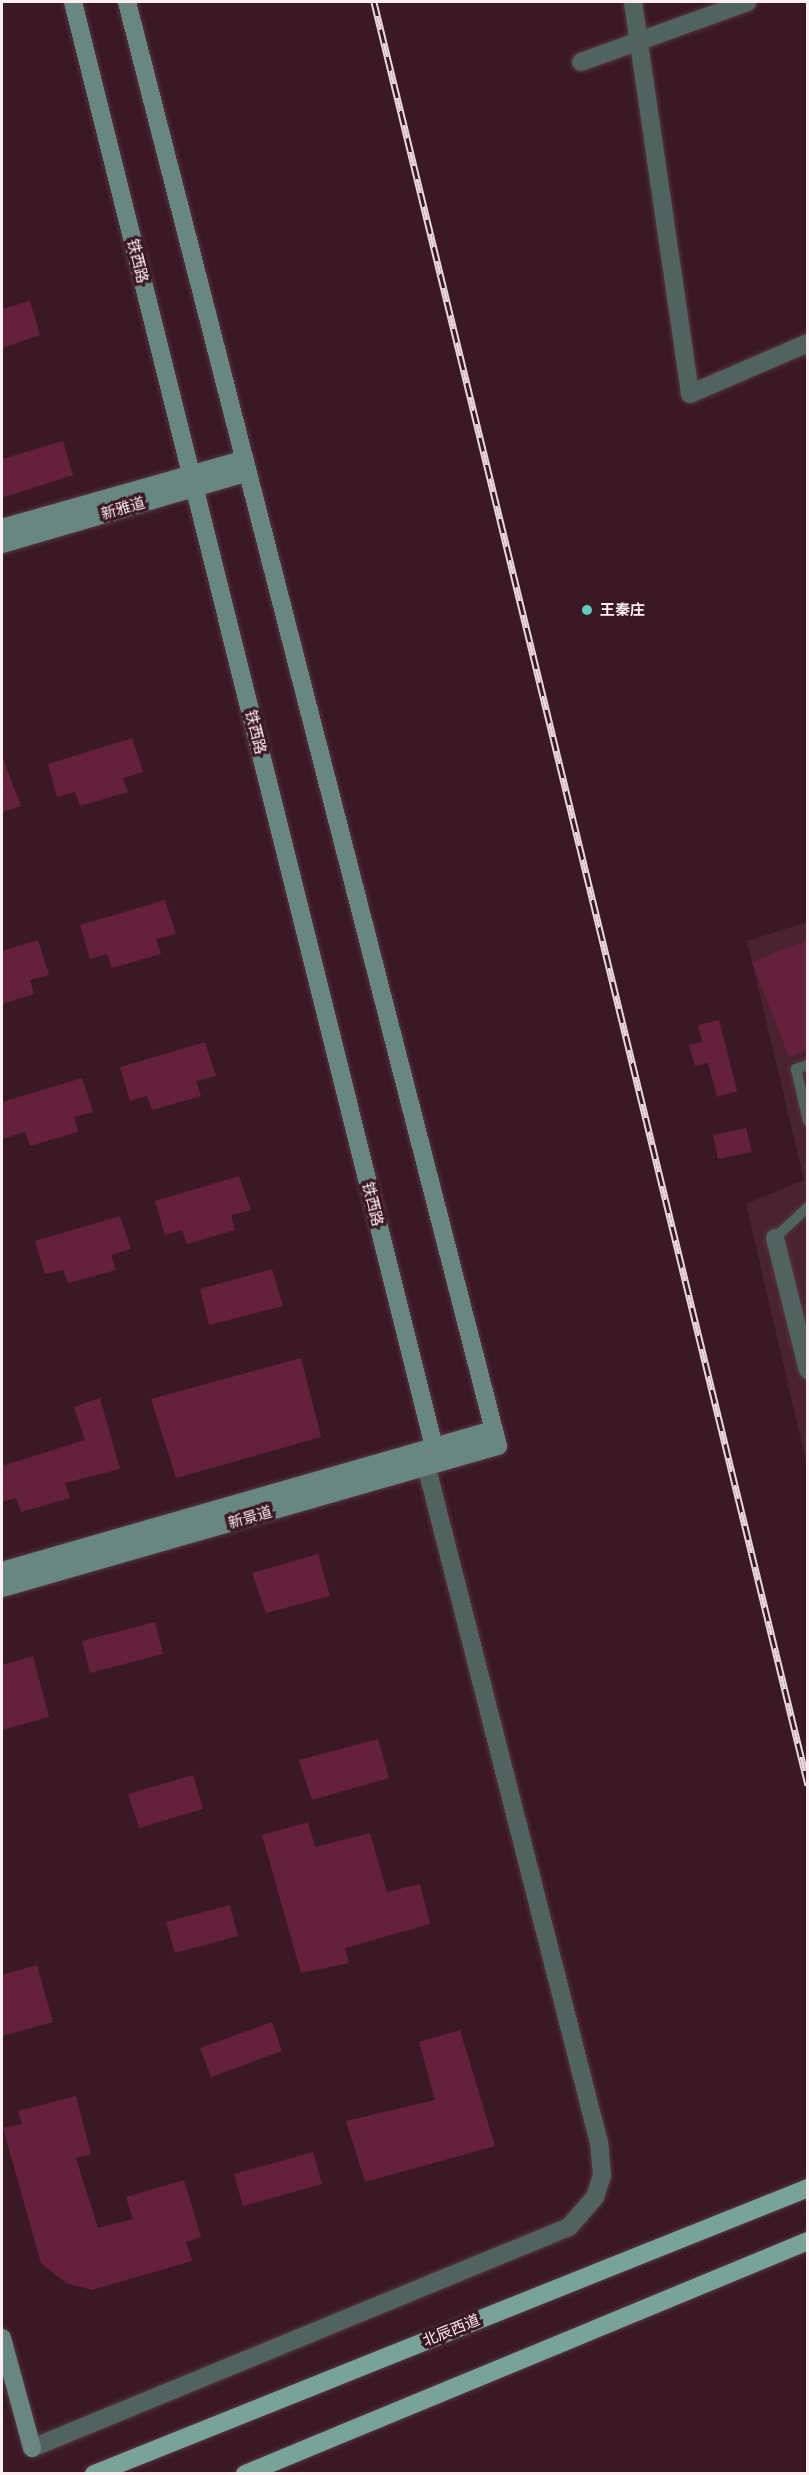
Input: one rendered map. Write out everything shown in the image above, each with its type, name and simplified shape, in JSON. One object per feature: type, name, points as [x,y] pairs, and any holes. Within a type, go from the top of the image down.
[{"type":"main road","name":"铁西路","points":[[73,2],[193,480],[430,1457]]},
{"type":"main road","points":[[127,2],[244,466]]},
{"type":"main road","name":"新雅道","points":[[2,528],[244,466]]},
{"type":"main road","name":"新景道","points":[[2,1588],[496,1438],[244,466]]},
{"type":"main road","name":"新雅道","points":[[2,544],[193,480]]},
{"type":"main road","name":"新景道","points":[[2,1571],[430,1457]]},
{"type":"main road","name":"北辰西道","points":[[94,2474],[807,2188]]},
{"type":"main road","points":[[245,2474],[807,2241]]},
{"type":"main road","points":[[2,2338],[32,2448]]},
{"type":"street","points":[[633,2],[690,394],[807,343]]},
{"type":"street","points":[[581,62],[748,2]]},
{"type":"street","points":[[775,1238],[807,1370]]},
{"type":"street","points":[[32,2448],[569,2227],[595,2197],[602,2175],[599,2143],[430,1457]]},
{"type":"lane","points":[[807,1065],[796,1069],[807,1120]]},
{"type":"lane","points":[[775,1238],[807,1207]]},
{"type":"shaded area","points":[[807,922],[807,1466],[746,1204],[804,1180],[747,941]]},
{"type":"building","points":[[30,301],[40,335],[2,348],[2,309]]},
{"type":"building","points":[[63,441],[73,475],[2,498],[2,459]]},
{"type":"building","points":[[132,738],[143,772],[123,778],[128,792],[80,806],[75,792],[57,797],[48,764]]},
{"type":"building","points":[[2,756],[21,806],[2,812]]},
{"type":"building","points":[[165,900],[176,934],[156,939],[161,954],[112,968],[107,954],[90,959],[80,925]]},
{"type":"building","points":[[38,940],[49,975],[30,980],[34,994],[2,1004],[2,951]]},
{"type":"building","points":[[807,940],[807,1050],[789,1057],[752,962]]},
{"type":"building","points":[[719,1020],[737,1091],[717,1097],[708,1063],[695,1066],[689,1045],[702,1042],[698,1025]]},
{"type":"building","points":[[205,1042],[216,1076],[196,1081],[201,1096],[152,1110],[147,1096],[130,1101],[120,1067]]},
{"type":"building","points":[[82,1078],[93,1112],[74,1117],[78,1132],[30,1146],[25,1132],[2,1139],[2,1102]]},
{"type":"building","points":[[746,1128],[752,1152],[718,1159],[713,1135]]},
{"type":"building","points":[[239,1176],[251,1210],[231,1215],[235,1230],[187,1244],[182,1230],[165,1235],[155,1201]]},
{"type":"building","points":[[120,1216],[131,1249],[111,1255],[116,1270],[68,1283],[63,1270],[45,1274],[35,1241]]},
{"type":"building","points":[[272,1269],[283,1306],[209,1325],[200,1289]]},
{"type":"building","points":[[301,1358],[321,1437],[176,1478],[151,1399]]},
{"type":"building","points":[[100,1398],[120,1469],[65,1483],[70,1498],[21,1512],[16,1498],[2,1502],[2,1466],[85,1440],[74,1407]]},
{"type":"building","points":[[318,1554],[330,1596],[266,1613],[252,1573]]},
{"type":"building","points":[[155,1622],[163,1654],[90,1673],[82,1641]]},
{"type":"building","points":[[33,1656],[49,1717],[2,1730],[2,1665]]},
{"type":"building","points":[[378,1739],[389,1778],[312,1800],[299,1760]]},
{"type":"building","points":[[193,1775],[203,1809],[139,1828],[128,1794]]},
{"type":"building","points":[[308,1822],[315,1847],[370,1833],[387,1892],[420,1884],[430,1924],[345,1948],[349,1963],[301,1973],[262,1835]]},
{"type":"building","points":[[230,1905],[238,1936],[175,1953],[166,1922]]},
{"type":"building","points":[[37,1965],[53,2022],[2,2036],[2,1975]]},
{"type":"building","points":[[272,2022],[282,2051],[211,2077],[200,2048]]},
{"type":"building","points":[[460,2030],[495,2146],[365,2182],[346,2121],[435,2100],[419,2042]]},
{"type":"building","points":[[76,2096],[91,2154],[76,2158],[98,2228],[133,2219],[126,2197],[184,2180],[201,2237],[186,2242],[192,2261],[92,2290],[66,2283],[41,2263],[3,2128],[22,2124],[18,2111]]},
{"type":"building","points":[[313,2152],[322,2184],[243,2206],[234,2174]]},
{"type":"railway","points":[[374,2],[808,1785]]},
{"type":"place","name":"王秦庄","points":[[587,610]]}]
